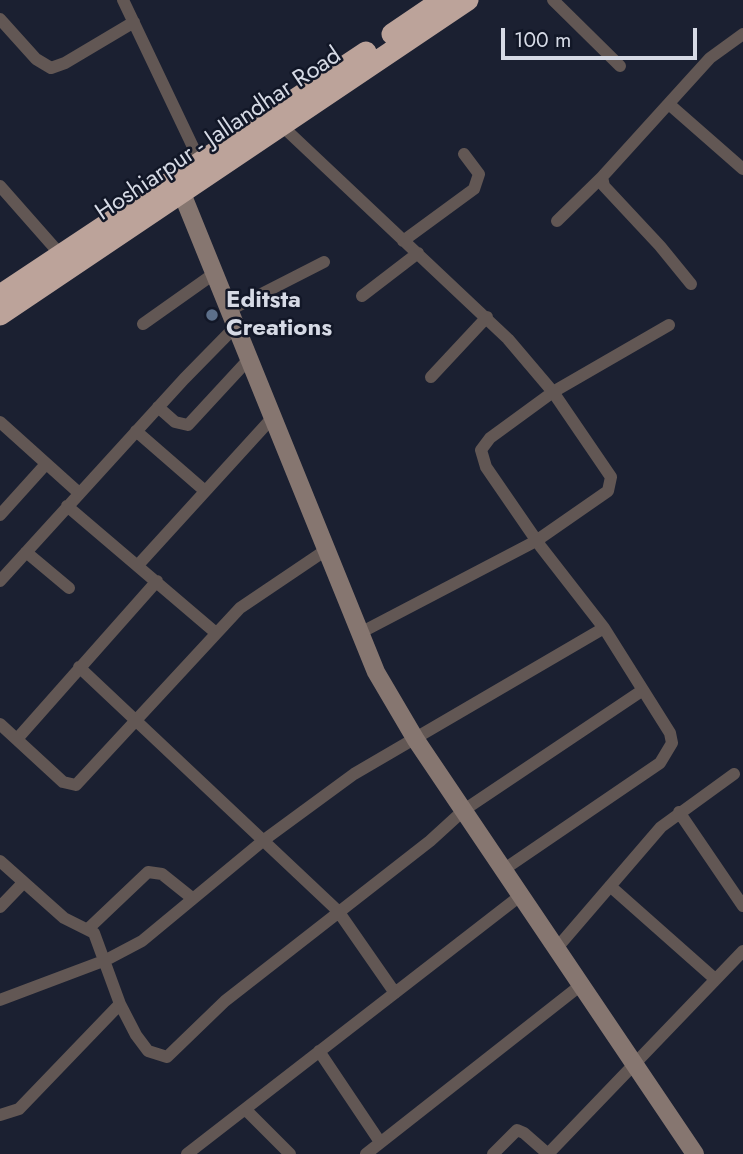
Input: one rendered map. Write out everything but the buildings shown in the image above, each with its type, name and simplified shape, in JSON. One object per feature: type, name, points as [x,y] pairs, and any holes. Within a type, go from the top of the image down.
[{"type":"highway","name":"Hoshiarpur - Jallandhar Road","points":[[0,315],[153,201],[442,0]]},
{"type":"highway","name":"Hoshiarpur - Jallandhar Road","points":[[0,295],[60,254],[153,201],[181,191],[203,167],[281,125],[468,0]]},
{"type":"street","points":[[123,0],[203,167]]},
{"type":"street","points":[[553,0],[620,66]]},
{"type":"street","points":[[0,19],[36,59],[51,68],[65,63],[134,22]]},
{"type":"street","points":[[557,221],[670,105],[710,58],[743,34]]},
{"type":"street","points":[[670,105],[743,169]]},
{"type":"street","points":[[281,125],[487,317],[553,392],[607,469],[610,485],[599,498],[536,541],[360,633]]},
{"type":"street","points":[[404,241],[474,189],[479,174],[464,154]]},
{"type":"street","points":[[602,177],[604,186],[691,284]]},
{"type":"street","points":[[0,186],[60,254]]},
{"type":"street","points":[[181,191],[376,672],[416,740],[695,1154]]},
{"type":"street","points":[[362,296],[418,253]]},
{"type":"street","points":[[1,578],[158,407],[233,318],[324,262]]},
{"type":"street","points":[[143,324],[215,273]]},
{"type":"street","points":[[431,377],[487,317]]},
{"type":"street","points":[[503,870],[652,769],[669,751],[670,733],[604,628],[536,541],[486,467],[481,450],[490,438],[553,392],[669,325]]},
{"type":"street","points":[[158,407],[176,422],[188,425],[249,359]]},
{"type":"street","points":[[139,564],[273,417]]},
{"type":"street","points":[[0,422],[79,493]]},
{"type":"street","points":[[136,431],[205,491]]},
{"type":"street","points":[[0,515],[46,464]]},
{"type":"street","points":[[67,506],[139,564],[216,634]]},
{"type":"street","points":[[157,581],[79,667],[6,734],[63,782],[76,785],[251,599],[326,550]]},
{"type":"street","points":[[26,552],[69,588]]},
{"type":"street","points":[[0,1000],[106,960],[142,941],[264,840],[354,774],[604,628]]},
{"type":"street","points":[[79,667],[338,911],[395,993]]},
{"type":"street","points":[[0,861],[64,918],[89,928],[99,941],[120,1004],[148,1051],[167,1057],[225,1001],[430,841],[464,810],[643,690]]},
{"type":"street","points":[[556,949],[661,827],[734,774]]},
{"type":"street","points":[[679,812],[743,906]]},
{"type":"street","points":[[89,928],[148,872],[162,874],[192,898]]},
{"type":"street","points":[[0,907],[23,883]]},
{"type":"street","points":[[610,886],[715,979]]},
{"type":"street","points":[[187,1154],[520,896]]},
{"type":"street","points":[[493,1154],[517,1130],[548,1154],[633,1062],[743,951]]},
{"type":"street","points":[[366,1154],[581,985]]},
{"type":"street","points":[[2,1113],[19,1109],[28,1101],[120,1004]]},
{"type":"street","points":[[319,1051],[380,1142]]},
{"type":"street","points":[[245,1109],[290,1154]]},
{"type":"place","name":"Editsta Creations","points":[[212,315]]}]
